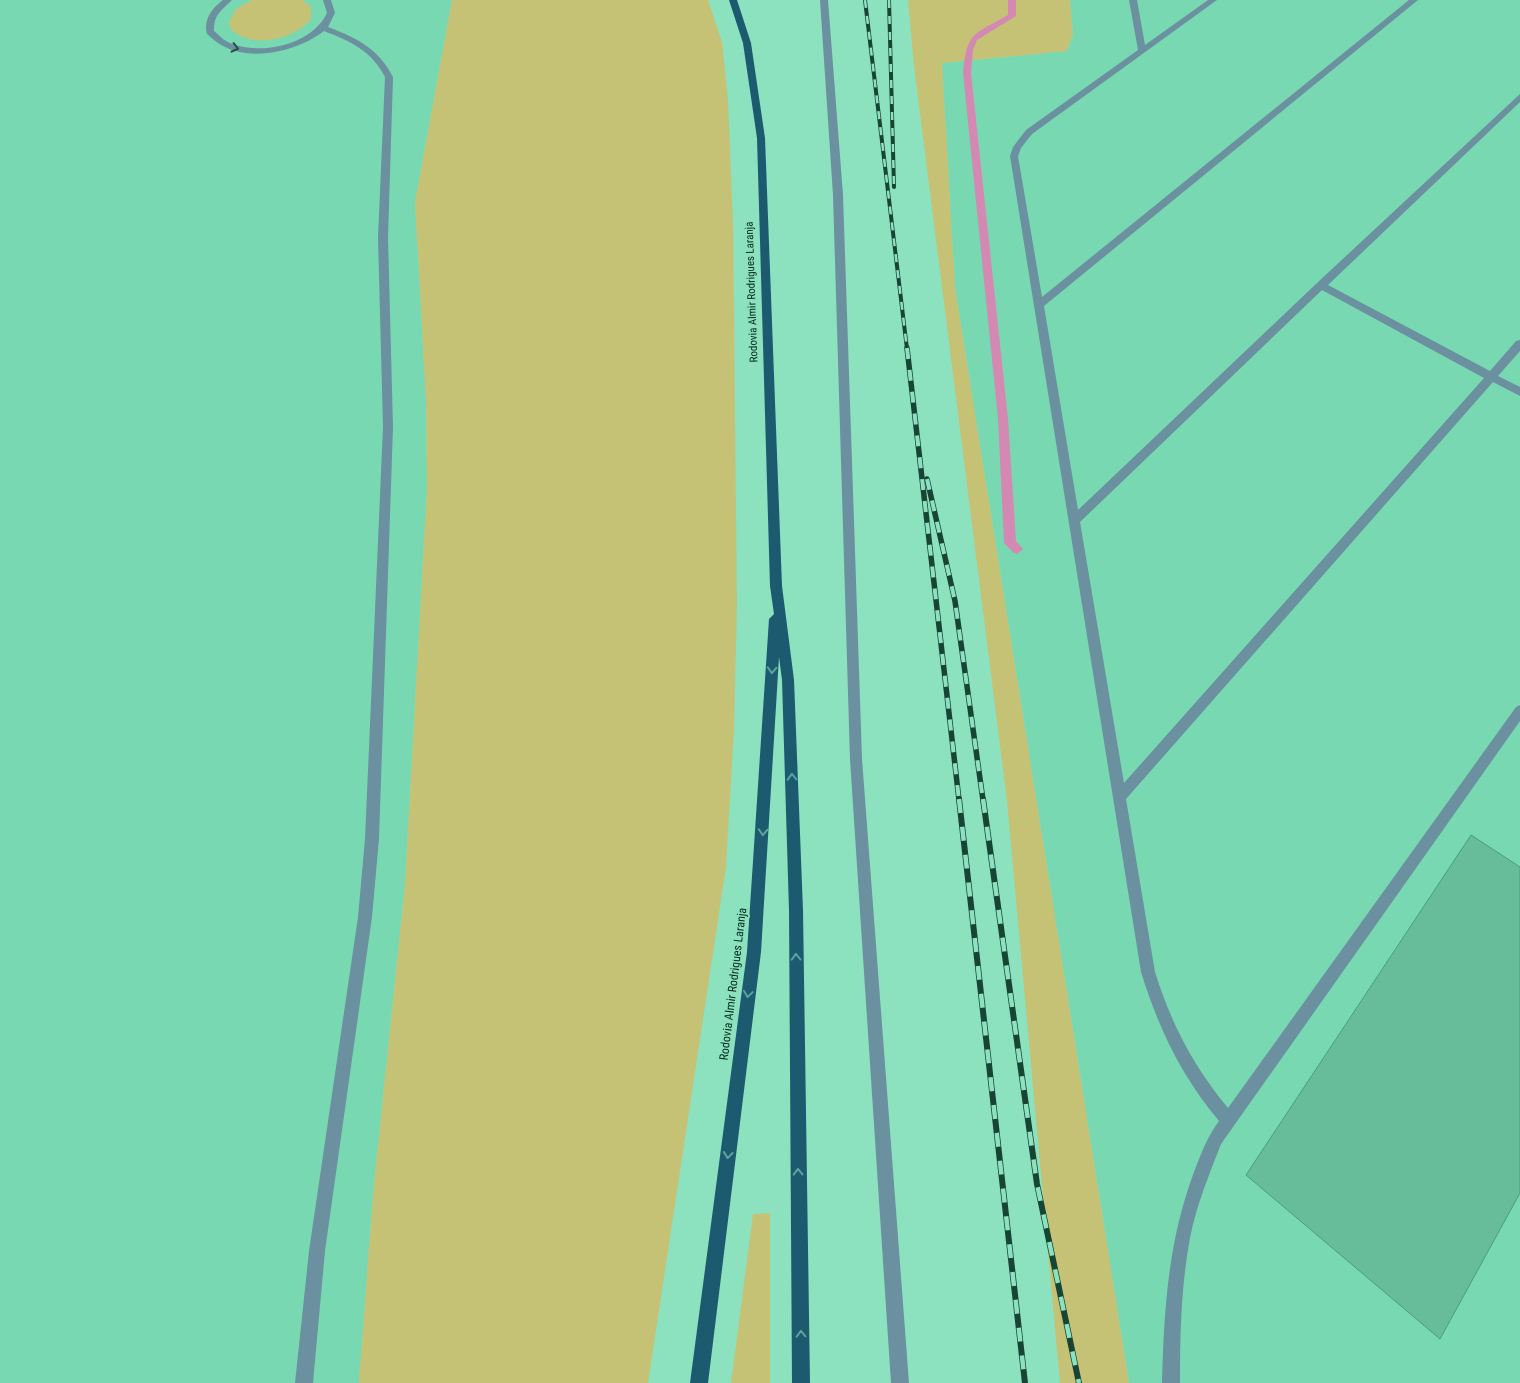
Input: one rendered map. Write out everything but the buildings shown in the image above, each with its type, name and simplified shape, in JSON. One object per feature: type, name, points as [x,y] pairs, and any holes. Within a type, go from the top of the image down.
[{"type":"main road","name":"Rodovia Almir Rodrigues Laranja","points":[[699,1383],[754,952],[762,844],[776,586],[761,138],[747,43],[734,0]]},
{"type":"main road","name":"Rodovia Almir Rodrigues Laranja","points":[[776,586],[788,680],[793,800],[802,1383]]},
{"type":"street","points":[[228,0],[212,14],[209,23],[210,32],[225,45],[252,51],[284,48],[313,36],[329,20],[331,11],[327,0]]},
{"type":"street","points":[[824,0],[838,195],[856,759],[900,1383]]},
{"type":"street","points":[[1133,0],[1142,51]]},
{"type":"street","points":[[1213,0],[1029,132],[1016,147],[1014,167],[1148,972],[1158,1005],[1171,1037],[1193,1075],[1229,1121]]},
{"type":"street","points":[[1038,305],[1414,0]]},
{"type":"street","points":[[304,1383],[317,1251],[365,917],[372,839],[388,427],[383,237],[389,77],[384,65],[366,47],[323,28]]},
{"type":"street","points":[[1073,521],[1520,96]]},
{"type":"street","points":[[1320,286],[1520,392]]},
{"type":"street","points":[[1119,798],[1520,344]]},
{"type":"street","points":[[1172,1383],[1175,1284],[1183,1237],[1197,1186],[1215,1139],[1520,711]]},
{"type":"shaded area","points":[[0,0],[452,0],[415,202],[426,400],[427,487],[405,884],[373,1194],[359,1383],[0,1383]]},
{"type":"shaded area","points":[[252,0],[303,0],[311,7],[311,19],[294,32],[283,37],[272,40],[249,39],[239,35],[230,28],[229,22],[236,9]]},
{"type":"shaded area","points":[[452,0],[708,0],[722,42],[728,100],[733,225],[737,606],[734,728],[726,867],[648,1383],[359,1383],[373,1194],[405,884],[427,487],[426,400],[415,202]]},
{"type":"shaded area","points":[[908,0],[1070,0],[1073,35],[1067,51],[942,63],[955,288],[1129,1383],[1060,1383],[1007,801],[914,66]]},
{"type":"shaded area","points":[[1070,0],[1520,0],[1520,1383],[1129,1383],[955,288],[942,63],[1067,51],[1073,35]]},
{"type":"shaded area","points":[[770,1213],[770,1383],[731,1383],[753,1214]]},
{"type":"waterway","points":[[1012,0],[1012,16],[974,39],[969,50],[967,73],[1003,419],[1010,543],[1017,549]]},
{"type":"railway","points":[[865,0],[907,349]]},
{"type":"railway","points":[[889,0],[894,187]]},
{"type":"railway","points":[[907,348],[959,800]]},
{"type":"railway","points":[[927,479],[955,601],[983,800]]},
{"type":"railway","points":[[959,799],[1025,1383]]},
{"type":"railway","points":[[983,799],[1037,1184],[1079,1383]]}]
